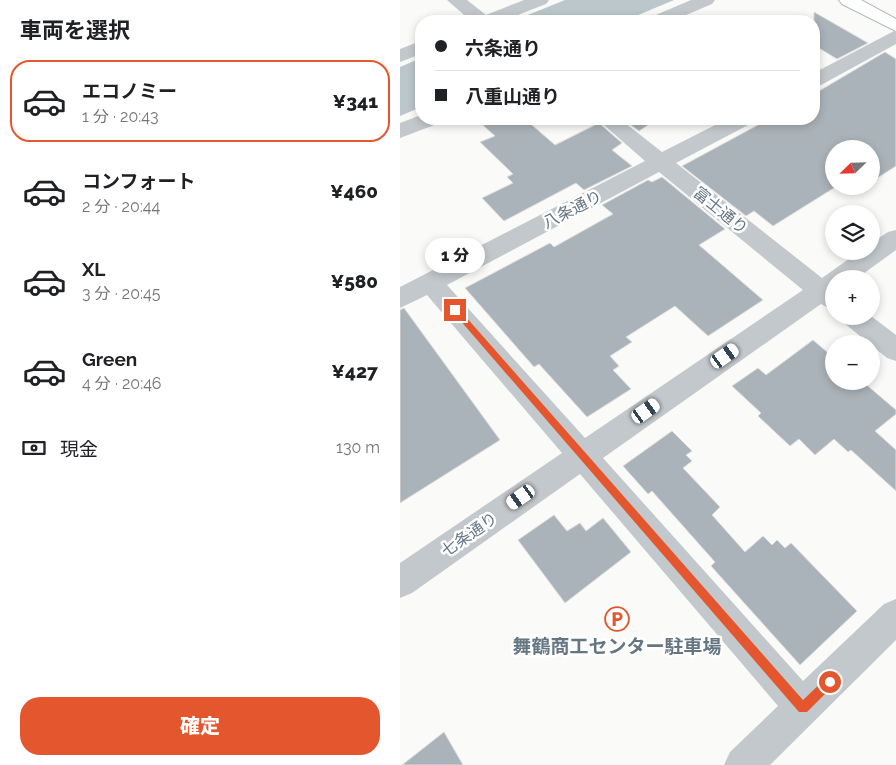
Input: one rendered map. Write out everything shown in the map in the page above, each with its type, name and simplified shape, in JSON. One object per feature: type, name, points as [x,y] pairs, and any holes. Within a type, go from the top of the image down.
[{"type":"highway","points":[[848,0],[896,26]]},
{"type":"street","points":[[456,0],[475,15]]},
{"type":"street","points":[[501,15],[540,0]]},
{"type":"street","points":[[671,15],[706,0]]},
{"type":"street","points":[[820,78],[896,36]]},
{"type":"street","points":[[400,56],[415,50]]},
{"type":"street","points":[[400,131],[415,125]]},
{"type":"street","name":"富士通り","points":[[614,125],[662,163],[825,283]]},
{"type":"street","name":"八条通り","points":[[400,298],[732,125]]},
{"type":"street","name":"七条通り","points":[[855,270],[896,238]]},
{"type":"street","points":[[430,282],[803,708]]},
{"type":"street","name":"七条通り","points":[[400,582],[582,454],[825,293]]},
{"type":"street","points":[[864,325],[896,350]]},
{"type":"street","points":[[743,765],[896,616]]},
{"type":"shaded area","points":[[565,0],[674,0],[638,15],[528,15]]},
{"type":"shaded area","points":[[415,61],[415,110],[400,116],[400,67]]},
{"type":"building","points":[[820,15],[868,43],[837,59],[820,49]]},
{"type":"building","points":[[885,52],[896,59],[896,166],[880,176],[880,140],[825,140],[825,194],[773,226],[754,211],[746,216],[682,166],[758,125],[820,125],[820,90]]},
{"type":"building","points":[[483,125],[532,125],[555,145],[595,125],[601,125],[622,143],[612,150],[632,166],[584,190],[576,183],[504,221],[482,198],[513,183],[507,177],[513,174],[480,142],[495,136]]},
{"type":"building","points":[[631,125],[648,125],[639,131]]},
{"type":"building","points":[[662,177],[725,229],[699,245],[763,300],[708,336],[675,306],[626,337],[632,342],[610,356],[619,366],[613,370],[631,389],[587,417],[539,364],[534,367],[465,288],[550,243],[554,247],[613,214],[602,205],[648,180],[652,182]]},
{"type":"building","points":[[404,308],[500,440],[400,503],[400,310]]},
{"type":"building","points":[[813,340],[825,350],[825,390],[873,390],[896,410],[896,414],[875,431],[896,450],[896,491],[851,450],[848,452],[834,439],[815,455],[799,439],[790,446],[758,416],[761,413],[732,386],[758,368],[766,375]]},
{"type":"building","points":[[672,431],[692,451],[686,455],[692,461],[683,468],[720,507],[712,515],[745,552],[763,536],[772,545],[777,540],[785,548],[791,543],[857,611],[800,665],[711,566],[715,562],[652,491],[648,494],[623,466]]},
{"type":"building","points":[[554,515],[567,531],[580,523],[586,531],[603,518],[631,552],[565,603],[518,540]]},
{"type":"building","points":[[444,732],[463,765],[402,765]]},
{"type":"place","name":"舞鶴商工センター駐車場","points":[[617,619]]},
{"type":"route","points":[[455,310],[803,708],[830,682]]}]
